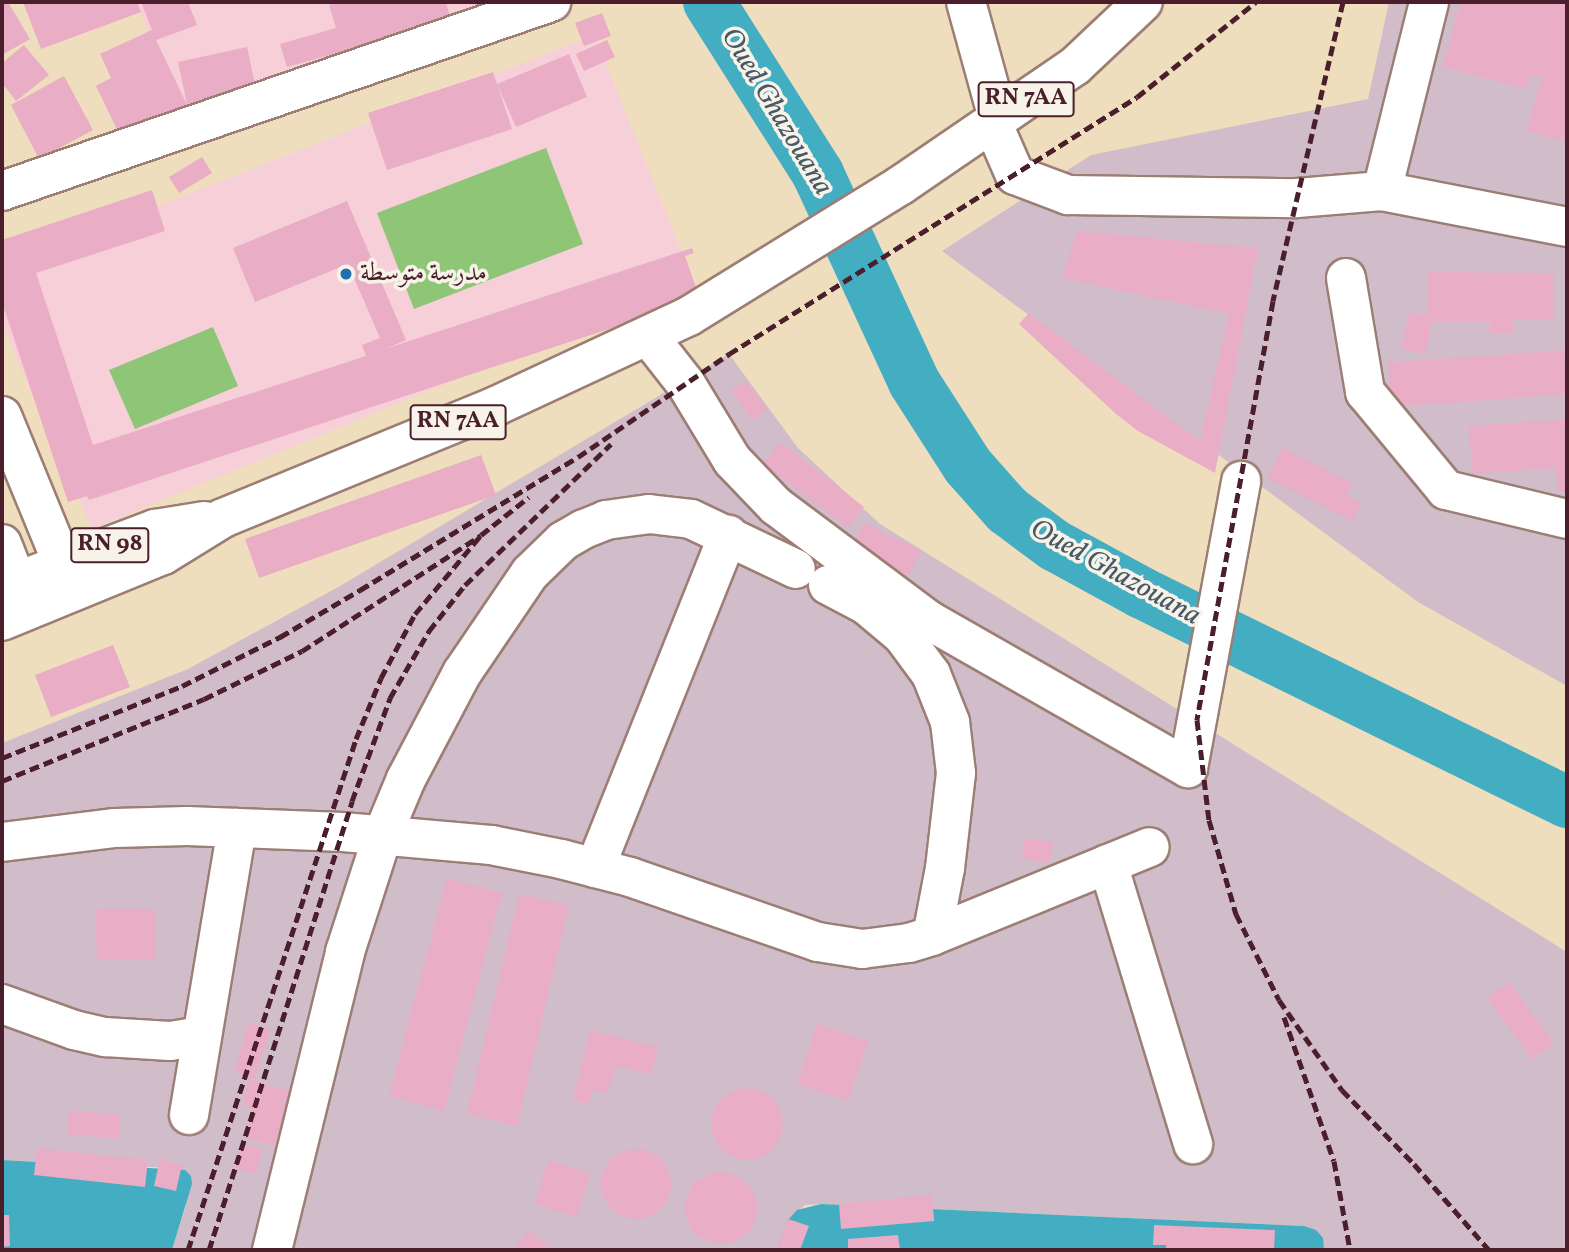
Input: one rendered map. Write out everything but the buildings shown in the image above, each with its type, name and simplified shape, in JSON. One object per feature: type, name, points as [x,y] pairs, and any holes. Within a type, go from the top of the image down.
[{"type":"street","points":[[2,191],[551,2]]},
{"type":"street","points":[[966,2],[995,120],[1015,175],[1044,188],[1068,195],[1297,198],[1382,191],[1567,227]]},
{"type":"street","name":"RN 7AA","points":[[223,518],[496,406],[649,337],[689,316],[901,185],[1076,66],[1143,2]]},
{"type":"street","points":[[1382,191],[1429,2]]},
{"type":"street","points":[[1346,278],[1365,392],[1446,490],[1567,519]]},
{"type":"street","points":[[649,337],[686,384],[732,460],[749,481],[819,540],[930,621],[1188,768],[1241,481]]},
{"type":"street","points":[[2,416],[69,577]]},
{"type":"street","points":[[272,1250],[345,953],[383,834],[406,779],[462,673],[494,622],[545,556],[584,529],[628,515],[671,515],[691,519],[866,605],[902,635],[931,674],[950,722],[955,747],[955,786],[945,868],[932,936]]},
{"type":"street","name":"RN 98","points":[[12,600],[69,577],[163,555],[223,518]]},
{"type":"street","points":[[595,868],[728,535]]},
{"type":"street","points":[[2,544],[12,600]]},
{"type":"street","points":[[2,842],[115,828],[237,828],[383,834],[491,845],[595,868],[840,947],[884,948],[932,936],[1150,847]]},
{"type":"street","points":[[189,1115],[237,828]]},
{"type":"street","points":[[1108,864],[1193,1144]]},
{"type":"street","points":[[2,1004],[105,1037],[170,1041],[202,1037]]},
{"type":"shaded area","points":[[135,2],[515,2],[187,119]]},
{"type":"shaded area","points":[[1389,2],[1567,2],[1567,686],[1418,602],[942,251],[1091,155],[1368,99]]},
{"type":"shaded area","name":"مدرسة متوسطة","points":[[594,35],[694,282],[92,529],[2,325],[2,267]]},
{"type":"shaded area","points":[[729,354],[798,448],[880,524],[1567,952],[1567,1250],[1324,1250],[1304,1226],[821,1204],[805,1205],[788,1220],[776,1250],[172,1250],[186,1206],[172,1168],[2,1160],[2,743],[188,669],[340,586]]},
{"type":"green space","points":[[546,148],[583,244],[414,309],[377,213]]},
{"type":"green space","points":[[213,327],[238,386],[135,429],[109,370]]},
{"type":"water","points":[[2,1160],[185,1170],[191,1176],[192,1184],[172,1250],[2,1250]]},
{"type":"water","points":[[821,1204],[1304,1226],[1316,1230],[1323,1238],[1324,1250],[776,1250],[788,1220],[797,1210]]},
{"type":"waterway","name":"Oued Ghazouana","points":[[709,2],[818,174],[914,382],[968,466],[1007,510],[1054,545],[1142,593],[1567,802]]},
{"type":"railway","points":[[2,758],[182,686],[280,637],[360,590],[578,457],[729,354],[1137,97],[1256,2]]},
{"type":"railway","points":[[1343,2],[1273,301],[1197,720],[1209,820],[1236,914],[1279,1000],[1342,1090],[1414,1164],[1489,1250]]},
{"type":"railway","points":[[209,1250],[352,801],[390,698],[429,631],[465,585],[611,444]]},
{"type":"railway","points":[[2,781],[204,699],[302,651],[481,535],[529,497]]},
{"type":"railway","points":[[188,1250],[356,739],[381,678],[415,614],[481,535]]},
{"type":"railway","points":[[1284,1017],[1334,1161],[1350,1250]]},
{"type":"place","name":"مدرسة متوسطة","points":[[346,274]]}]
